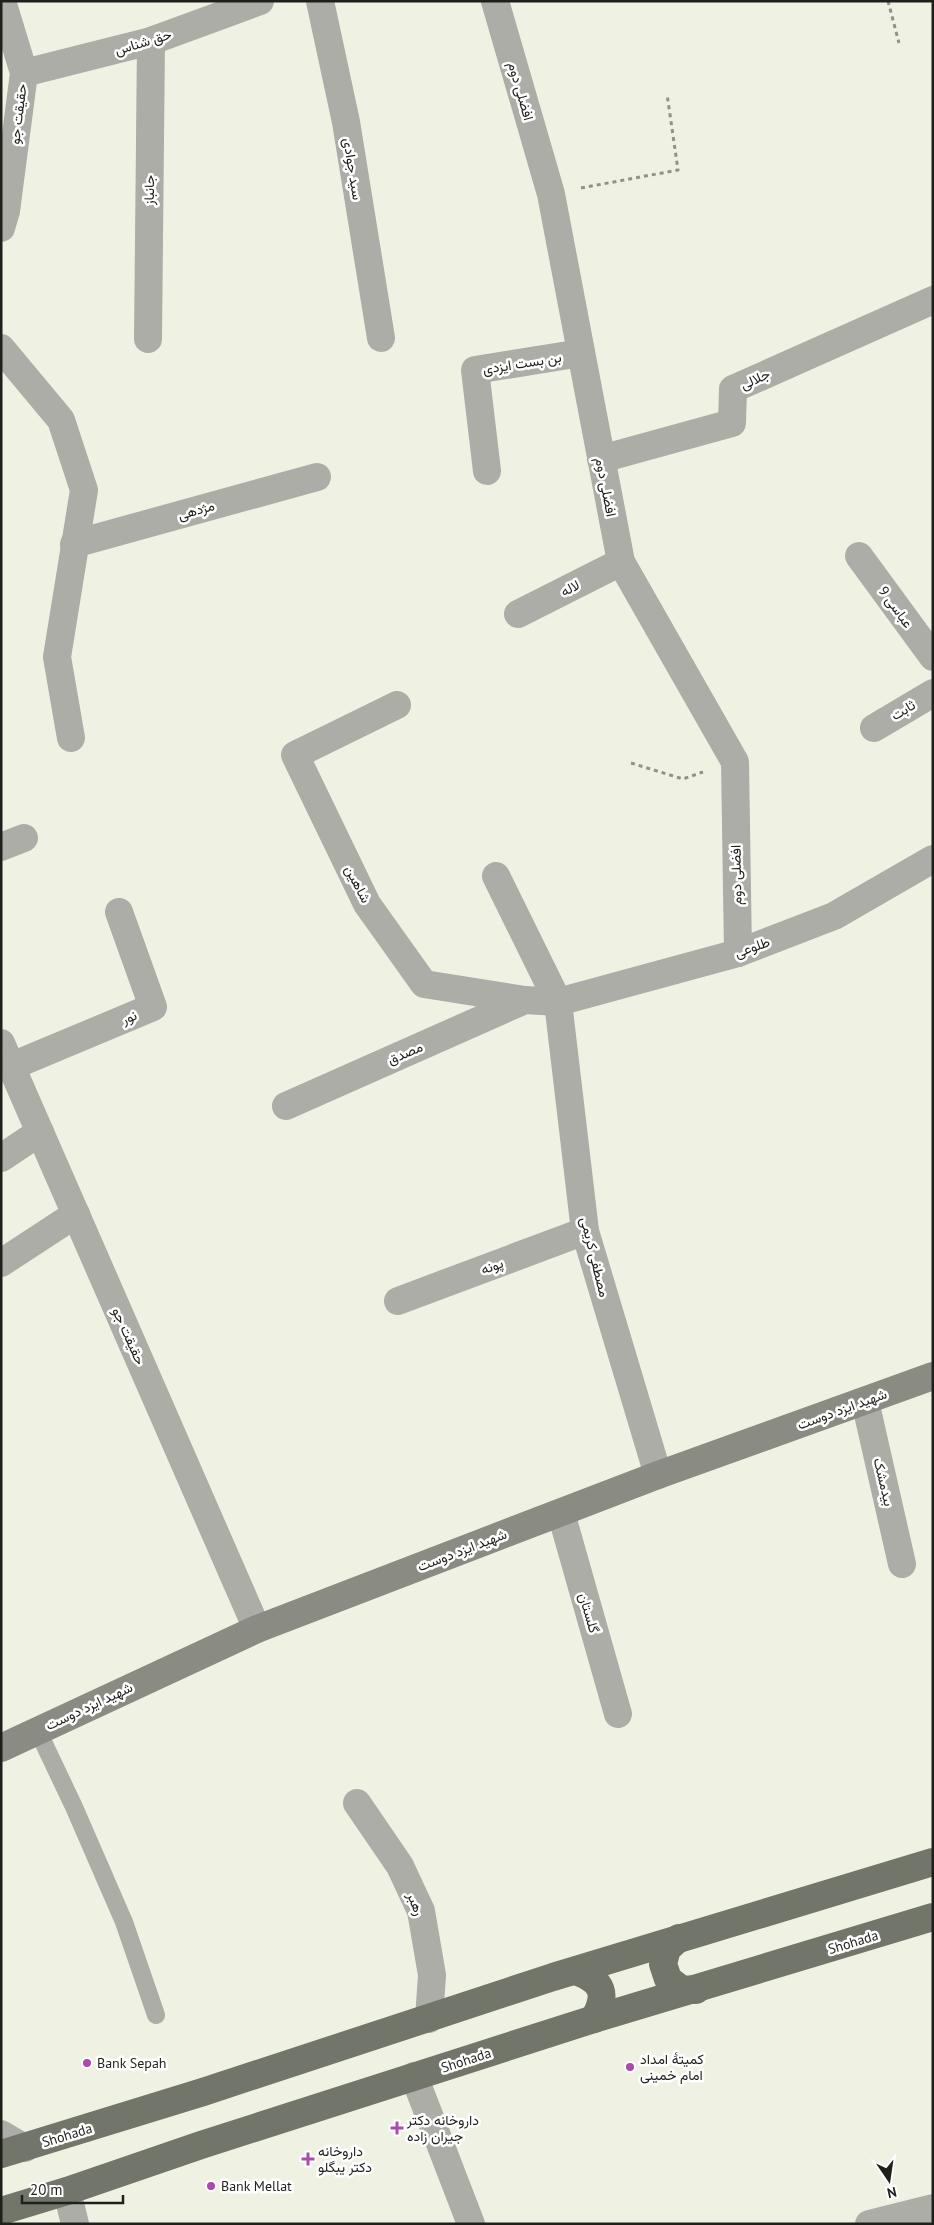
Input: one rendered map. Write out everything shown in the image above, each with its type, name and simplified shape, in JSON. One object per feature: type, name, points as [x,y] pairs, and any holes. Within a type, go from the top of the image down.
[{"type":"main road","name":"شهید ایزد دوست","points":[[1,1748],[257,1629],[658,1475],[933,1376]]},
{"type":"main road","name":"Shohada","points":[[13,2151],[679,1938],[933,1862]]},
{"type":"main road","name":"Shohada","points":[[1,2211],[594,2019],[696,1990],[933,1917]]},
{"type":"main road","points":[[679,1938],[667,1949],[663,1964],[668,1979],[681,1989],[696,1990]]},
{"type":"main road","points":[[576,1971],[591,1977],[601,1989],[602,2005],[594,2019]]},
{"type":"street","name":"حقیقت جو","points":[[1,228],[6,211],[24,73],[2,1]]},
{"type":"street","name":"حق شناس","points":[[24,73],[151,41],[260,1]]},
{"type":"street","name":"سید جوادی","points":[[320,1],[346,122],[381,338]]},
{"type":"street","name":"افضلی دوم","points":[[495,1],[551,194],[621,562],[735,762],[738,953]]},
{"type":"street","name":"جانباز","points":[[148,339],[151,41]]},
{"type":"street","name":"جلالی","points":[[601,459],[732,423],[733,388],[933,300]]},
{"type":"street","points":[[1,348],[60,420],[84,490],[74,544],[58,657],[72,738]]},
{"type":"street","name":"بن بست ایزدی","points":[[487,471],[475,370],[581,353]]},
{"type":"street","name":"مژدهی","points":[[74,544],[317,477]]},
{"type":"street","name":"عباسی 9","points":[[859,556],[933,657]]},
{"type":"street","name":"لاله","points":[[518,614],[621,562]]},
{"type":"street","name":"ثابت","points":[[874,728],[933,692]]},
{"type":"street","name":"شاهین","points":[[397,705],[295,755],[367,904],[424,984],[525,1000],[558,1002]]},
{"type":"street","name":"طلوعی","points":[[558,1002],[738,953],[834,916],[933,859]]},
{"type":"street","name":"مصطفی کریمی","points":[[496,876],[558,1002],[585,1231],[658,1475]]},
{"type":"street","name":"نور","points":[[6,1055],[153,1007],[119,912]]},
{"type":"street","name":"مصدق","points":[[286,1106],[525,1000]]},
{"type":"street","name":"حقیقت جو","points":[[6,1055],[257,1629]]},
{"type":"street","points":[[1,1158],[40,1132]]},
{"type":"street","points":[[1,1262],[76,1214]]},
{"type":"street","name":"پونه","points":[[398,1301],[585,1231]]},
{"type":"street","name":"بیدمشک","points":[[865,1400],[902,1564]]},
{"type":"street","name":"گلستان","points":[[561,1513],[618,1714]]},
{"type":"street","name":"رهبر","points":[[356,1803],[400,1866],[421,1911],[432,1975],[429,2019]]},
{"type":"street","points":[[414,2076],[471,2224]]},
{"type":"street","points":[[1,2134],[13,2151]]},
{"type":"street","points":[[67,2191],[75,2224]]},
{"type":"street","points":[[869,2224],[933,2208]]},
{"type":"lane","points":[[38,1730],[74,1806],[124,1922],[156,2015]]},
{"type":"path","points":[[888,1],[899,43]]},
{"type":"path","points":[[551,194],[678,170],[667,94]]},
{"type":"path","points":[[631,763],[683,779],[735,762]]},
{"type":"place","name":"Bank Sepah","points":[[87,2063]]},
{"type":"place","name":"کمیتهٔ امداد امام خمینی","points":[[630,2067]]},
{"type":"place","name":"داروخانه دکتر جیران زاده","points":[[397,2128]]},
{"type":"place","name":"داروخانه دکتر یبگلو","points":[[308,2159]]},
{"type":"place","name":"Bank Mellat","points":[[211,2186]]}]
